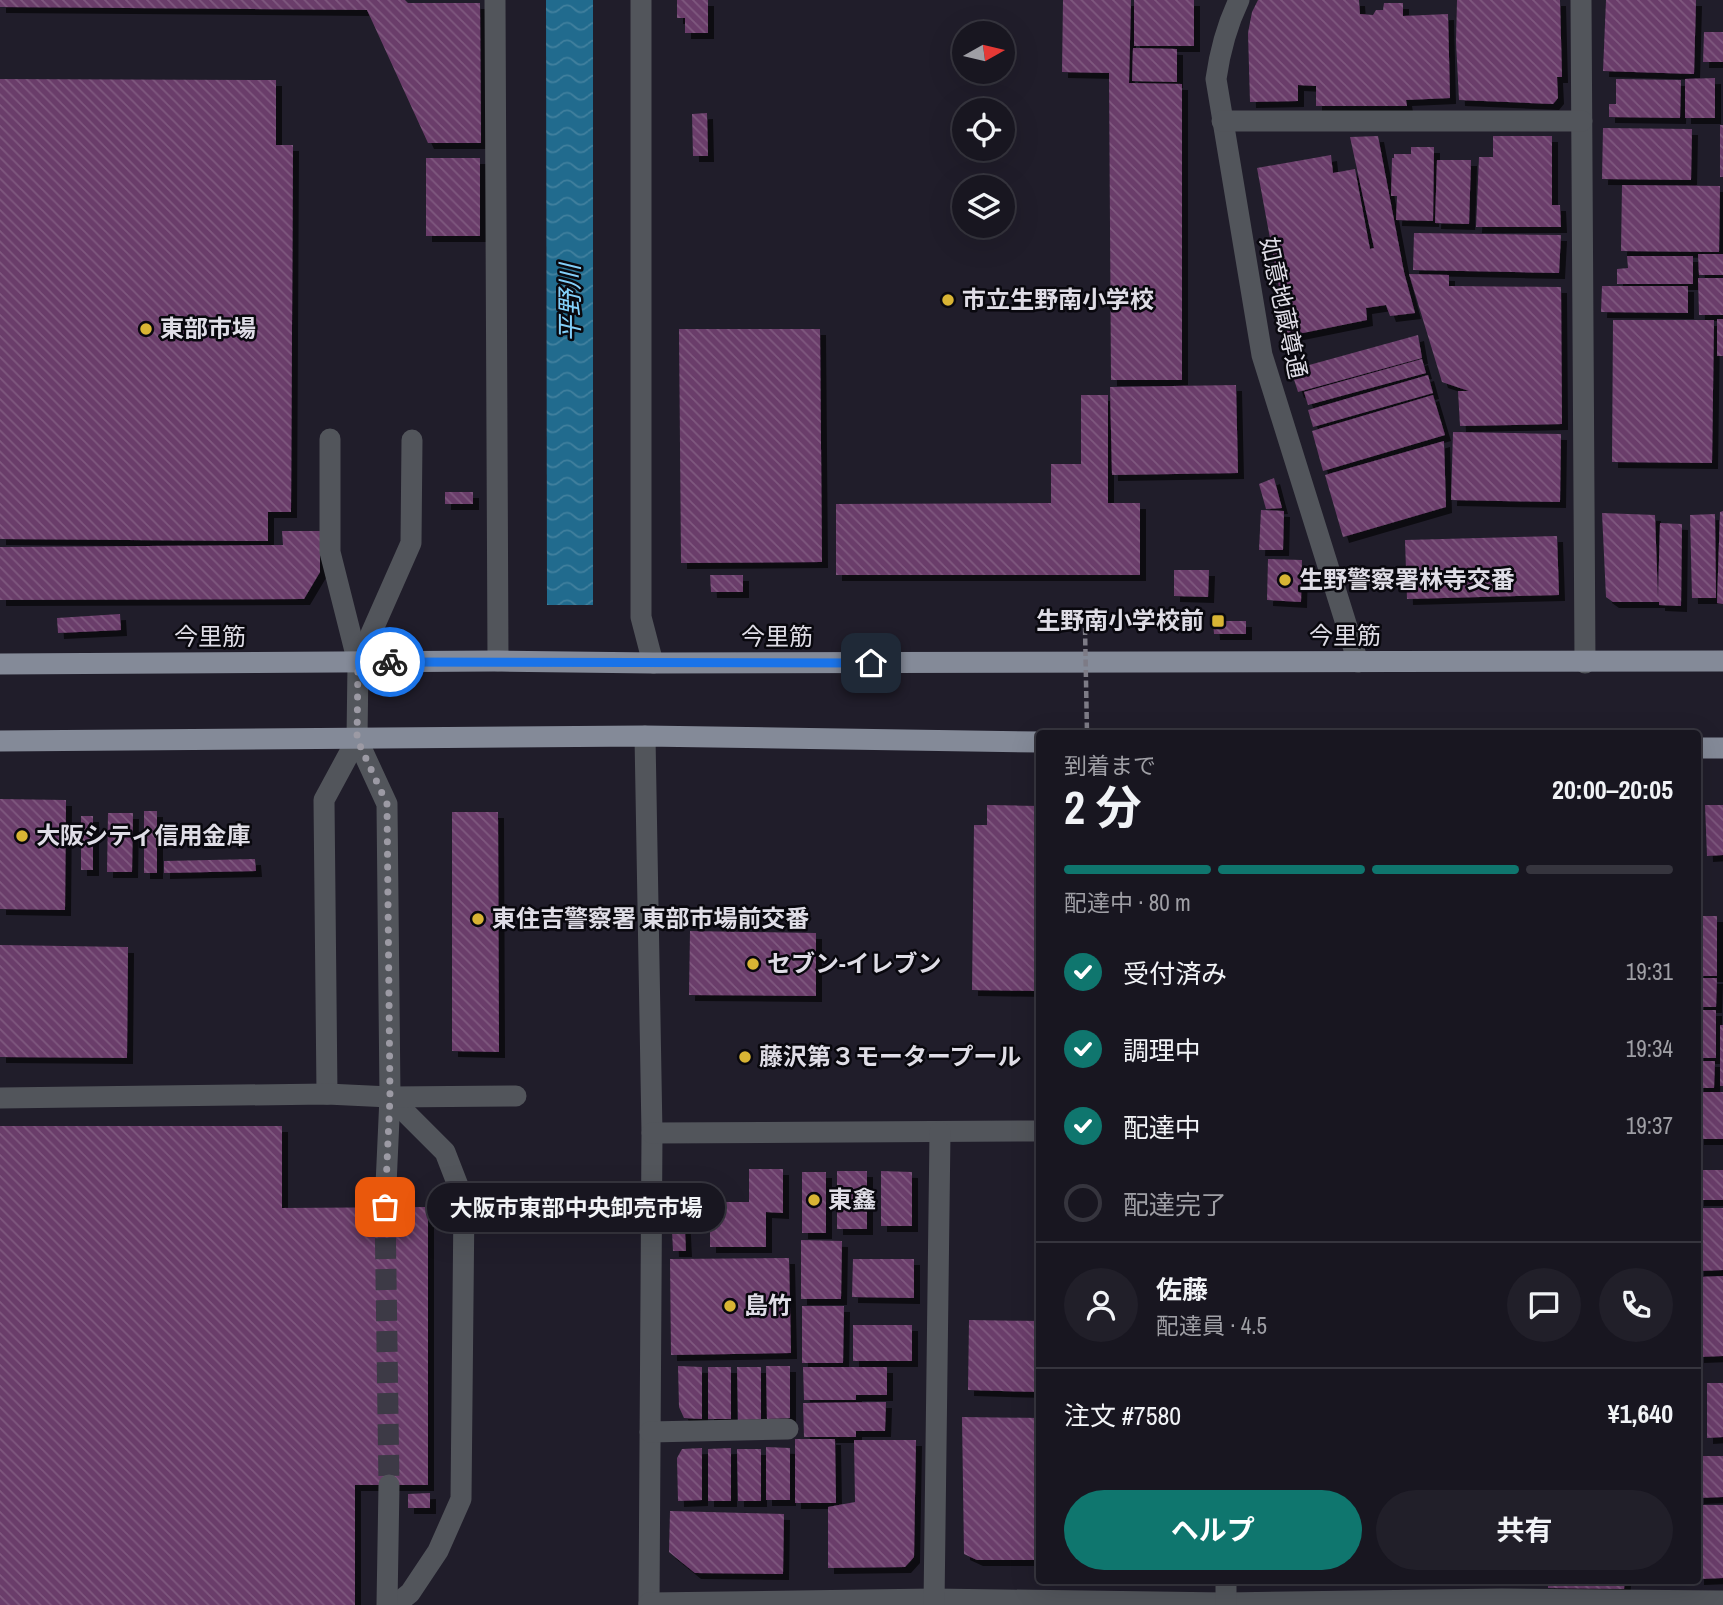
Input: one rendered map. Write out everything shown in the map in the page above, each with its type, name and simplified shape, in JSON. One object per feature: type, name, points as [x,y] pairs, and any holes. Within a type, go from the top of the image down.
[{"type":"main road","name":"今里筋","points":[[0,664],[507,661],[1723,662]]},
{"type":"main road","points":[[0,741],[634,736],[1036,742]]},
{"type":"main road","points":[[1701,748],[1723,748]]},
{"type":"street","points":[[495,0],[507,661]]},
{"type":"street","points":[[641,0],[641,617],[653,663]]},
{"type":"street","name":"如意地蔵尊通","points":[[1239,0],[1219,57],[1216,79],[1262,355],[1358,662]]},
{"type":"street","points":[[1581,0],[1585,663]]},
{"type":"street","points":[[1223,121],[1582,121]]},
{"type":"street","points":[[330,439],[330,552],[358,663],[357,739],[387,804],[390,1097],[385,1207]]},
{"type":"street","points":[[358,663],[411,542],[412,440]]},
{"type":"street","points":[[634,736],[652,1133],[649,1604],[1226,1604],[1640,1590],[1723,1601]]},
{"type":"street","points":[[327,1094],[324,800],[357,739]]},
{"type":"street","points":[[0,1098],[327,1094],[390,1097],[516,1096]]},
{"type":"street","points":[[390,1097],[445,1152],[464,1201],[461,1499],[439,1551],[410,1593],[395,1605]]},
{"type":"street","points":[[652,1133],[1036,1131]]},
{"type":"street","points":[[934,1602],[940,1132]]},
{"type":"street","points":[[650,1432],[788,1429]]},
{"type":"street","points":[[387,1605],[389,1485]]},
{"type":"street","points":[[1226,1584],[1226,1604]]},
{"type":"path","points":[[1085,628],[1087,730]]},
{"type":"water","name":"平野川","points":[[546,0],[593,0],[593,605],[547,605]]},
{"type":"building","points":[[0,0],[405,0],[408,3],[480,3],[481,143],[428,143],[367,10],[0,7]]},
{"type":"building","points":[[677,0],[708,0],[708,33],[685,33],[685,18],[677,18]]},
{"type":"building","points":[[1063,0],[1131,0],[1129,83],[1182,84],[1182,380],[1111,380],[1109,73],[1062,72]]},
{"type":"building","points":[[1134,0],[1194,0],[1194,46],[1134,46]]},
{"type":"building","points":[[1258,0],[1359,0],[1360,14],[1373,15],[1376,10],[1383,10],[1384,3],[1403,3],[1403,16],[1448,14],[1450,98],[1406,100],[1407,106],[1316,106],[1316,86],[1298,85],[1298,101],[1250,102],[1248,33],[1252,12]]},
{"type":"building","points":[[1457,0],[1560,0],[1562,77],[1557,77],[1558,98],[1553,104],[1459,100]]},
{"type":"building","points":[[1606,0],[1696,0],[1694,74],[1603,71]]},
{"type":"building","points":[[1704,32],[1723,32],[1723,62],[1703,62]]},
{"type":"building","points":[[1133,48],[1177,49],[1177,82],[1132,81]]},
{"type":"building","points":[[1715,78],[1715,118],[1685,118],[1685,79]]},
{"type":"building","name":"東部市場","points":[[0,79],[276,80],[276,145],[293,145],[291,512],[268,512],[268,541],[0,539]]},
{"type":"building","points":[[1616,79],[1681,80],[1680,118],[1609,117],[1609,104],[1616,104]]},
{"type":"building","points":[[707,113],[708,156],[693,156],[692,114]]},
{"type":"building","points":[[1720,125],[1723,125],[1723,177],[1720,177]]},
{"type":"building","points":[[1603,128],[1692,129],[1691,180],[1602,179]]},
{"type":"building","points":[[1378,136],[1404,272],[1415,313],[1390,316],[1386,305],[1366,308],[1367,320],[1288,336],[1257,168],[1331,155],[1333,173],[1355,169],[1370,249],[1374,248],[1350,137]]},
{"type":"building","points":[[1493,136],[1552,136],[1552,205],[1560,205],[1561,227],[1476,227],[1479,157],[1493,157]]},
{"type":"building","points":[[1411,147],[1434,147],[1433,221],[1396,220],[1397,196],[1391,196],[1392,158],[1394,154],[1411,154]]},
{"type":"building","points":[[426,158],[480,158],[480,236],[426,236]]},
{"type":"building","points":[[1437,160],[1471,160],[1469,224],[1435,223]]},
{"type":"building","points":[[1622,185],[1720,186],[1719,252],[1621,251]]},
{"type":"building","points":[[1414,233],[1561,235],[1559,273],[1413,270]]},
{"type":"building","points":[[1698,254],[1723,254],[1723,275],[1699,275]]},
{"type":"building","points":[[1627,256],[1693,256],[1693,284],[1617,284],[1617,269],[1628,268]]},
{"type":"building","points":[[1409,274],[1449,275],[1449,286],[1561,287],[1562,424],[1460,426],[1458,391],[1469,391],[1442,382]]},
{"type":"building","points":[[1698,278],[1723,278],[1723,315],[1699,315]]},
{"type":"building","points":[[1602,286],[1688,286],[1688,313],[1601,312]]},
{"type":"building","points":[[1717,319],[1723,319],[1723,356],[1717,356]]},
{"type":"building","points":[[1613,320],[1714,320],[1712,463],[1612,462]]},
{"type":"building","points":[[679,329],[820,329],[822,562],[681,563]]},
{"type":"building","points":[[1418,335],[1422,358],[1298,392],[1291,370]]},
{"type":"building","points":[[1422,359],[1426,373],[1308,405],[1304,392]]},
{"type":"building","points":[[1428,375],[1433,393],[1313,427],[1308,410]]},
{"type":"building","points":[[1236,385],[1238,473],[1112,475],[1110,387]]},
{"type":"building","points":[[1081,395],[1108,395],[1108,503],[1140,503],[1140,575],[836,575],[836,504],[1051,503],[1051,464],[1081,464]]},
{"type":"building","points":[[1433,395],[1445,435],[1323,471],[1312,431]]},
{"type":"building","points":[[1453,432],[1561,434],[1560,502],[1451,500]]},
{"type":"building","points":[[1444,441],[1446,507],[1343,537],[1325,475]]},
{"type":"building","points":[[1274,478],[1282,508],[1266,509],[1259,484]]},
{"type":"building","points":[[445,492],[473,492],[473,504],[445,504]]},
{"type":"building","points":[[1261,510],[1284,511],[1283,550],[1259,550]]},
{"type":"building","points":[[1723,511],[1723,604],[1717,603],[1720,512]]},
{"type":"building","points":[[1602,513],[1655,515],[1658,598],[1660,523],[1682,524],[1681,606],[1659,605],[1659,602],[1613,602],[1606,597]]},
{"type":"building","points":[[1715,514],[1716,598],[1692,598],[1690,515]]},
{"type":"building","points":[[282,531],[320,531],[320,572],[304,599],[0,600],[0,547],[283,545]]},
{"type":"building","points":[[1557,536],[1559,595],[1407,599],[1405,540]]},
{"type":"building","name":"生野警察署林寺交番","points":[[1268,559],[1302,560],[1301,602],[1267,600]]},
{"type":"building","points":[[1174,570],[1209,570],[1208,597],[1174,596]]},
{"type":"building","points":[[710,575],[743,575],[743,592],[711,592]]},
{"type":"building","points":[[120,614],[121,630],[58,633],[57,618]]},
{"type":"building","points":[[1213,621],[1246,621],[1246,634],[1214,634]]},
{"type":"building","points":[[0,799],[66,800],[65,910],[0,909]]},
{"type":"building","points":[[987,805],[1036,806],[1036,991],[972,990],[974,825],[987,825]]},
{"type":"building","points":[[1705,805],[1723,805],[1723,855],[1707,856]]},
{"type":"building","points":[[144,811],[157,811],[157,873],[144,873]]},
{"type":"building","points":[[452,812],[498,812],[499,1052],[452,1051]]},
{"type":"building","points":[[108,813],[133,813],[132,872],[107,872]]},
{"type":"building","points":[[81,816],[93,816],[93,870],[81,870]]},
{"type":"building","points":[[255,859],[256,871],[164,873],[164,861]]},
{"type":"building","points":[[1701,916],[1717,916],[1717,976],[1701,976]]},
{"type":"building","name":"セブン-イレブン","points":[[690,931],[816,933],[816,996],[689,995]]},
{"type":"building","points":[[0,945],[128,947],[127,1058],[0,1057]]},
{"type":"building","points":[[1701,978],[1717,978],[1716,1007],[1701,1007]]},
{"type":"building","points":[[1701,1010],[1716,1010],[1716,1058],[1701,1058]]},
{"type":"building","points":[[1720,1025],[1723,1025],[1723,1086],[1720,1086]]},
{"type":"building","points":[[1701,1061],[1715,1061],[1714,1088],[1701,1088]]},
{"type":"building","points":[[1701,1092],[1723,1092],[1723,1139],[1701,1139]]},
{"type":"building","points":[[0,1126],[282,1126],[282,1208],[428,1207],[428,1485],[355,1485],[355,1605],[0,1605]]},
{"type":"building","points":[[749,1169],[783,1169],[783,1213],[766,1212],[766,1247],[710,1247],[710,1202],[749,1202]]},
{"type":"building","points":[[1701,1170],[1723,1170],[1723,1200],[1701,1200]]},
{"type":"building","points":[[837,1171],[867,1171],[867,1229],[837,1229]]},
{"type":"building","points":[[881,1171],[912,1172],[912,1226],[881,1226]]},
{"type":"building","points":[[802,1172],[826,1172],[826,1233],[802,1233]]},
{"type":"building","points":[[1701,1208],[1723,1208],[1723,1270],[1701,1271]]},
{"type":"building","points":[[671,1211],[684,1211],[686,1251],[673,1251]]},
{"type":"building","points":[[801,1240],[842,1241],[841,1299],[801,1299]]},
{"type":"building","name":"島竹","points":[[789,1258],[791,1353],[671,1355],[670,1259]]},
{"type":"building","points":[[853,1259],[914,1259],[914,1298],[852,1297]]},
{"type":"building","points":[[1723,1276],[1723,1356],[1701,1357],[1701,1277]]},
{"type":"building","points":[[802,1306],[844,1306],[843,1363],[802,1363]]},
{"type":"building","points":[[969,1320],[1036,1321],[1036,1392],[968,1390]]},
{"type":"building","points":[[853,1325],[912,1325],[912,1361],[853,1361]]},
{"type":"building","points":[[678,1366],[702,1367],[702,1419],[684,1418],[679,1407]]},
{"type":"building","points":[[766,1366],[790,1366],[790,1418],[767,1419]]},
{"type":"building","points":[[708,1367],[731,1367],[731,1419],[708,1419]]},
{"type":"building","points":[[737,1367],[761,1367],[761,1419],[738,1420]]},
{"type":"building","points":[[803,1367],[887,1367],[887,1395],[856,1395],[856,1400],[804,1400]]},
{"type":"building","points":[[1707,1383],[1723,1383],[1723,1437],[1707,1438]]},
{"type":"building","points":[[886,1402],[885,1431],[856,1431],[856,1437],[804,1437],[803,1403]]},
{"type":"building","points":[[962,1417],[1036,1418],[1036,1560],[977,1560],[964,1554]]},
{"type":"building","points":[[795,1439],[835,1439],[836,1503],[795,1503]]},
{"type":"building","points":[[854,1440],[916,1440],[914,1557],[905,1567],[828,1568],[828,1507],[855,1502]]},
{"type":"building","points":[[766,1447],[790,1448],[790,1500],[766,1500]]},
{"type":"building","points":[[702,1448],[702,1500],[678,1501],[677,1458],[682,1449]]},
{"type":"building","points":[[731,1448],[731,1501],[708,1501],[708,1449]]},
{"type":"building","points":[[737,1449],[761,1449],[761,1501],[738,1501]]},
{"type":"building","points":[[1701,1456],[1723,1456],[1723,1497],[1701,1498]]},
{"type":"building","points":[[430,1493],[430,1508],[408,1508],[408,1494]]},
{"type":"building","points":[[1701,1505],[1723,1505],[1723,1578],[1701,1579]]},
{"type":"building","points":[[670,1511],[784,1514],[783,1574],[695,1573],[669,1552]]},
{"type":"building","points":[[1548,1584],[1625,1584],[1624,1589],[1548,1588]]},
{"type":"tunnel","points":[[385,1207],[389,1485]]},
{"type":"way so far","points":[[385,1207],[390,1097],[387,804],[357,739],[358,663],[390,662]]},
{"type":"place","name":"市立生野南小学校","points":[[948,300]]},
{"type":"place","name":"東部市場","points":[[146,329]]},
{"type":"place","name":"生野警察署林寺交番","points":[[1285,580]]},
{"type":"place","name":"生野南小学校前","points":[[1218,621]]},
{"type":"place","name":"大阪シティ信用金庫","points":[[22,836]]},
{"type":"place","name":"東住吉警察署 東部市場前交番","points":[[478,919]]},
{"type":"place","name":"セブン-イレブン","points":[[753,964]]},
{"type":"place","name":"藤沢第３モータープール","points":[[745,1057]]},
{"type":"place","name":"東鑫","points":[[814,1200]]},
{"type":"place","name":"大阪市東部中央卸売市場","points":[[385,1207]]},
{"type":"place","name":"島竹","points":[[730,1306]]},
{"type":"route","points":[[390,662],[871,663]]}]
